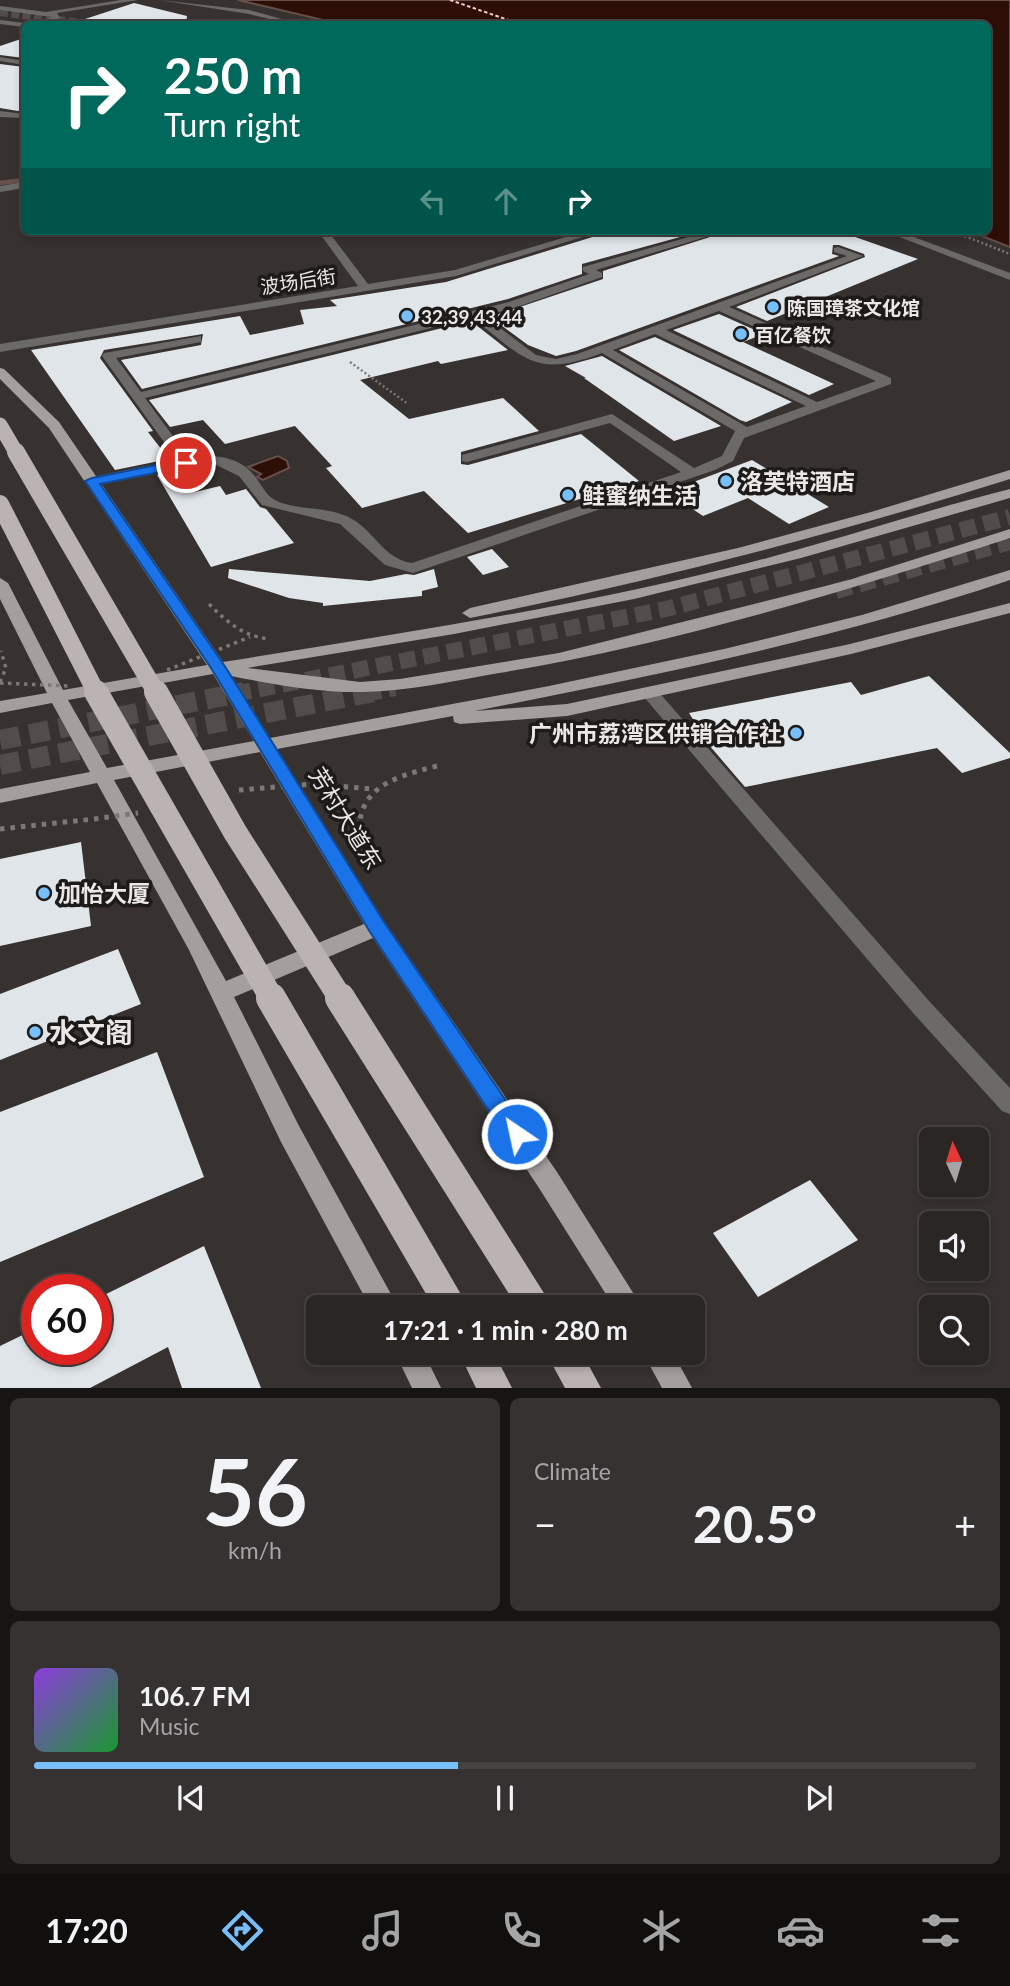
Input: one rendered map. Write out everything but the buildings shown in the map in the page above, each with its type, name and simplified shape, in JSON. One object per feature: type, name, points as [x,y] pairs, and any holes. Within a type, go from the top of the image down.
[{"type":"highway","points":[[0,425],[85,568],[234,832],[527,1295]]},
{"type":"highway","points":[[0,504],[68,637],[237,944],[444,1295]]},
{"type":"highway","points":[[483,1365],[495,1388]]},
{"type":"highway","points":[[570,1365],[584,1388]]},
{"type":"main road","name":"芳村大道东","points":[[0,372],[54,425],[218,668],[377,927],[548,1180],[621,1295]]},
{"type":"main road","points":[[218,668],[226,661],[240,657],[483,611],[751,551],[1010,474]]},
{"type":"main road","points":[[0,707],[488,622],[723,574],[1010,493]]},
{"type":"main road","points":[[218,668],[268,678],[349,686],[400,684],[559,658],[855,583],[1010,533]]},
{"type":"main road","points":[[0,796],[556,690],[809,635],[1010,575]]},
{"type":"main road","points":[[0,583],[57,695],[199,949],[290,1134],[377,1295]]},
{"type":"main road","points":[[387,722],[567,710],[850,649],[1010,607]]},
{"type":"main road","points":[[220,993],[377,927]]},
{"type":"main road","points":[[415,1365],[427,1388]]},
{"type":"main road","points":[[664,1365],[678,1388]]},
{"type":"street","points":[[50,12],[135,0]]},
{"type":"street","points":[[162,0],[249,12],[284,21]]},
{"type":"street","points":[[0,8],[58,17],[45,21]]},
{"type":"street","points":[[0,22],[21,25]]},
{"type":"street","points":[[0,29],[15,24]]},
{"type":"street","points":[[0,59],[21,62]]},
{"type":"street","points":[[0,114],[21,116]]},
{"type":"street","points":[[0,189],[21,186]]},
{"type":"street","points":[[326,235],[365,288]]},
{"type":"street","name":"波场后街","points":[[0,348],[456,273],[584,235]]},
{"type":"street","points":[[139,396],[513,305],[598,275],[587,269],[707,235]]},
{"type":"street","points":[[900,235],[1010,277]]},
{"type":"street","points":[[474,314],[532,358],[556,363],[603,349],[858,256],[838,250]]},
{"type":"street","points":[[92,481],[210,458],[226,462],[246,474],[264,500],[278,507],[342,519],[356,527],[388,563],[413,568],[728,458],[738,435],[887,381],[720,307]]},
{"type":"street","points":[[656,330],[816,406]]},
{"type":"street","points":[[186,463],[108,356],[197,339]]},
{"type":"street","points":[[603,349],[746,432]]},
{"type":"street","points":[[467,458],[612,418],[692,472]]},
{"type":"street","points":[[650,693],[922,1008],[1010,1104]]},
{"type":"path","points":[[962,235],[1010,254]]},
{"type":"path","points":[[333,349],[408,404]]},
{"type":"path","points":[[209,604],[229,624],[250,638],[272,639]]},
{"type":"path","points":[[0,682],[6,668],[1,651]]},
{"type":"path","points":[[360,850],[359,818],[372,789],[410,771],[437,766]]},
{"type":"path","points":[[0,829],[94,819]]},
{"type":"shaded area","points":[[238,0],[1010,0],[1010,247],[979,235],[991,235],[991,21],[327,21]]},
{"type":"shaded area","points":[[278,456],[287,461],[289,468],[263,480],[257,477],[261,474],[248,467]]},
{"type":"waterway","points":[[0,183],[21,180]]},
{"type":"ferry route","points":[[450,0],[511,21]]},
{"type":"tunnel","points":[[0,12],[68,21]]},
{"type":"tunnel","points":[[235,694],[666,609],[1010,517]]},
{"type":"tunnel","points":[[836,591],[1010,542]]},
{"type":"tunnel","points":[[365,694],[395,688]]},
{"type":"tunnel","points":[[0,740],[244,692]]},
{"type":"tunnel","points":[[0,765],[374,692]]},
{"type":"place","name":"陈国璋茶文化馆","points":[[773,307]]},
{"type":"place","name":"32,39,43,44","points":[[407,316]]},
{"type":"place","name":"百亿餐饮","points":[[741,334]]},
{"type":"place","name":"洛芙特酒店","points":[[726,481]]},
{"type":"place","name":"鲑蜜纳生活","points":[[568,495]]},
{"type":"place","name":"广州市荔湾区供销合作社","points":[[796,733]]},
{"type":"place","name":"加怡大厦","points":[[44,893]]},
{"type":"place","name":"水文阁","points":[[35,1032]]},
{"type":"route","points":[[186,463],[92,481],[218,668],[377,927],[517,1134]]}]
